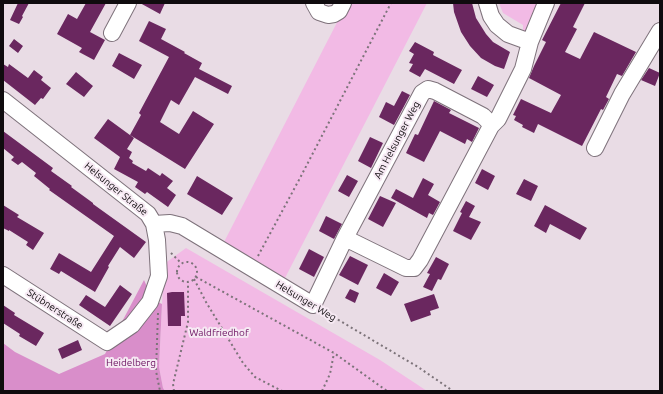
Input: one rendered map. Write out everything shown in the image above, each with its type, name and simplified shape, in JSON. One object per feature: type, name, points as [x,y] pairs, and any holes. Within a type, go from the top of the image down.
[{"type":"street","points":[[112,33],[128,3]]},
{"type":"street","points":[[314,3],[319,12],[328,15],[339,11],[343,3]]},
{"type":"street","points":[[487,3],[491,16],[497,25],[508,34],[530,42]]},
{"type":"street","points":[[345,238],[406,268],[414,268],[420,260],[491,126],[498,119],[523,69],[530,42],[546,3]]},
{"type":"street","points":[[595,148],[622,94],[660,31]]},
{"type":"street","name":"Am Helsunger Weg","points":[[312,305],[345,238],[422,93],[428,90],[435,91],[483,116],[491,126]]},
{"type":"street","name":"Helsunger Straße","points":[[3,100],[148,214],[154,224],[157,240],[159,276],[150,302],[132,325],[107,342]]},
{"type":"street","name":"Helsunger Weg","points":[[154,224],[170,223],[182,226],[312,305]]},
{"type":"street","name":"Stübnerstraße","points":[[3,275],[107,342]]},
{"type":"path","points":[[252,268],[391,3]]},
{"type":"path","points":[[188,261],[194,264],[197,270],[196,277],[188,282],[182,280],[178,275],[178,268],[182,263],[188,261]]},
{"type":"path","points":[[196,277],[334,353],[387,391]]},
{"type":"path","points":[[194,279],[206,302],[243,363],[255,377],[282,391]]},
{"type":"path","points":[[174,391],[173,384],[188,322],[188,282]]},
{"type":"path","name":"Helsunger Weg","points":[[312,305],[418,367],[453,391]]},
{"type":"path","points":[[158,307],[156,371],[160,391]]},
{"type":"path","points":[[322,391],[330,374],[334,353]]},
{"type":"green space","points":[[347,3],[427,3],[285,278],[224,242]]},
{"type":"green space","points":[[499,3],[541,3],[527,31],[523,31],[523,25],[503,13]]},
{"type":"green space","name":"Waldfriedhof","points":[[186,248],[380,360],[427,391],[165,391],[163,388],[159,367],[164,264]]},
{"type":"green space","name":"Heidelberg","points":[[144,280],[153,300],[162,304],[159,367],[163,388],[165,391],[3,391],[3,343],[15,352],[59,374],[105,354]]},
{"type":"building","points":[[18,3],[29,3],[19,24],[10,20]]},
{"type":"building","points":[[86,3],[106,3],[90,32],[105,40],[94,60],[79,52],[82,48],[57,34],[68,14],[77,19]]},
{"type":"building","points":[[140,3],[165,3],[160,14]]},
{"type":"building","points":[[453,3],[472,3],[476,18],[486,34],[493,42],[510,52],[504,69],[481,58],[470,46],[461,32],[454,12]]},
{"type":"building","points":[[561,3],[585,3],[573,27],[577,29],[565,52],[580,59],[594,32],[636,52],[622,76],[617,74],[606,97],[609,99],[603,110],[601,109],[582,146],[538,124],[534,133],[522,127],[523,125],[514,120],[516,116],[513,115],[521,99],[551,113],[561,95],[529,78],[546,42],[542,40]]},
{"type":"building","points":[[149,21],[166,29],[161,39],[202,63],[199,69],[232,86],[228,94],[195,77],[179,105],[171,100],[160,122],[179,134],[193,111],[214,124],[185,169],[130,135],[141,115],[139,113],[169,57],[139,41]]},
{"type":"building","points":[[14,39],[23,46],[18,53],[9,46]]},
{"type":"building","points":[[415,42],[434,52],[433,55],[462,70],[454,84],[425,69],[420,77],[409,71],[413,64],[409,63],[414,54],[409,51]]},
{"type":"building","points":[[119,53],[142,65],[134,79],[112,66]]},
{"type":"building","points":[[3,64],[8,67],[9,64],[28,78],[34,70],[43,77],[41,80],[51,88],[43,99],[41,98],[35,105],[3,80]]},
{"type":"building","points":[[649,68],[660,73],[655,86],[641,80]]},
{"type":"building","points":[[76,72],[93,86],[84,97],[66,84]]},
{"type":"building","points":[[478,76],[494,85],[487,97],[471,89]]},
{"type":"building","points":[[402,91],[410,95],[394,125],[379,117],[386,102],[394,106]]},
{"type":"building","points":[[434,101],[451,110],[449,113],[479,128],[472,142],[467,139],[465,144],[440,131],[424,162],[406,153],[415,134],[418,135]]},
{"type":"building","points":[[108,119],[134,138],[127,149],[132,152],[129,158],[133,161],[132,163],[146,171],[148,168],[160,176],[162,173],[173,181],[167,188],[176,195],[168,207],[147,192],[145,194],[135,187],[138,182],[114,169],[120,157],[94,138]]},
{"type":"building","points":[[3,131],[53,168],[51,171],[72,186],[71,187],[146,242],[134,258],[120,247],[108,266],[109,267],[95,292],[61,271],[59,274],[50,269],[59,253],[91,272],[114,236],[49,190],[50,189],[34,176],[36,173],[22,162],[18,165],[11,160],[14,157],[3,148]]},
{"type":"building","points":[[370,137],[383,143],[371,168],[358,161]]},
{"type":"building","points":[[482,169],[495,176],[488,190],[475,183]]},
{"type":"building","points":[[347,175],[358,181],[349,197],[338,191]]},
{"type":"building","points":[[197,176],[233,198],[222,215],[187,194]]},
{"type":"building","points":[[423,178],[434,184],[428,195],[440,202],[433,215],[429,213],[427,218],[391,198],[396,189],[413,198]]},
{"type":"building","points":[[524,179],[538,186],[531,201],[516,194]]},
{"type":"building","points":[[380,196],[396,203],[383,227],[368,219]]},
{"type":"building","points":[[466,201],[475,206],[469,217],[481,222],[471,240],[453,231],[462,213],[460,212]]},
{"type":"building","points":[[3,205],[19,215],[17,217],[44,233],[33,250],[26,245],[28,242],[3,228]]},
{"type":"building","points":[[545,205],[587,228],[580,240],[550,224],[546,233],[534,226]]},
{"type":"building","points":[[326,216],[342,224],[334,239],[319,231]]},
{"type":"building","points":[[309,249],[324,257],[314,277],[299,269]]},
{"type":"building","points":[[350,256],[368,265],[358,285],[339,275]]},
{"type":"building","points":[[436,257],[449,264],[441,280],[438,279],[432,291],[423,287],[430,274],[427,273]]},
{"type":"building","points":[[384,273],[399,282],[391,296],[376,288]]},
{"type":"building","points":[[120,285],[132,294],[110,326],[79,305],[86,295],[105,307]]},
{"type":"building","points":[[350,289],[359,293],[355,303],[345,298]]},
{"type":"building","points":[[184,292],[185,316],[181,316],[181,326],[168,326],[167,293]]},
{"type":"building","points":[[434,294],[439,308],[430,311],[431,315],[411,322],[404,304]]},
{"type":"building","points":[[3,305],[15,313],[14,315],[44,333],[36,346],[19,336],[20,334],[3,323]]},
{"type":"building","points":[[78,340],[82,350],[62,359],[58,349]]}]
